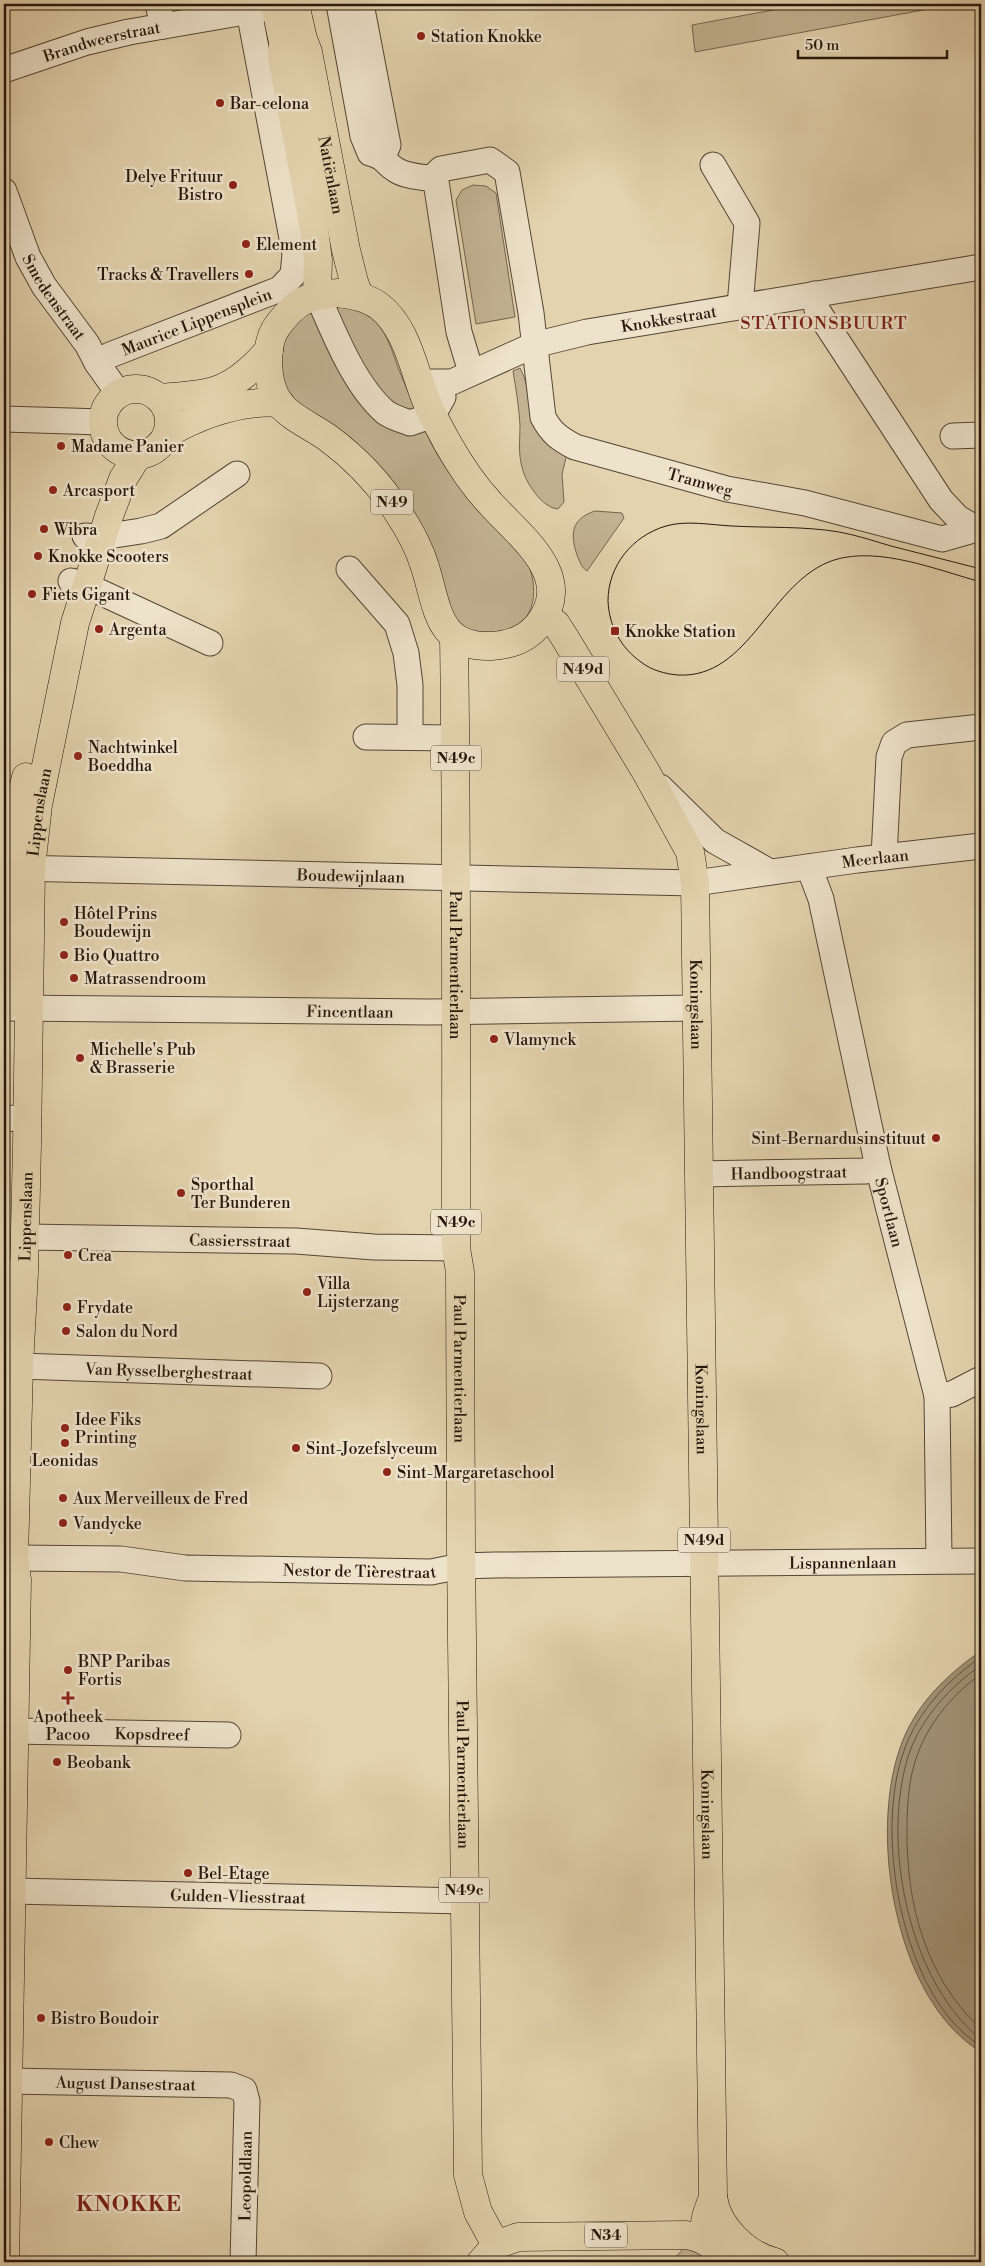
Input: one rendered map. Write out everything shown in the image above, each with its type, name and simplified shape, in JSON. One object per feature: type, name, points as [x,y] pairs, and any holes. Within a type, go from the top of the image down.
[{"type":"main road","name":"Natiënlaan","points":[[296,4],[303,39],[308,52],[346,250],[359,296]]},
{"type":"main road","name":"Natiënlaan","points":[[308,4],[311,36],[308,52]]},
{"type":"main road","name":"Natiënlaan","points":[[261,7],[266,32],[282,57],[314,229],[318,260],[317,294]]},
{"type":"main road","name":"Maurice Lippensplein","points":[[280,403],[271,385],[268,368],[269,350],[274,330],[288,312],[303,300],[317,294],[338,293],[359,296],[380,306],[397,325],[433,415],[465,472],[489,503],[544,562],[550,580],[550,595],[545,616]]},
{"type":"main road","name":"Maurice Lippensplein","points":[[119,394],[130,389],[141,389],[159,398],[198,395],[233,384],[244,377],[269,350]]},
{"type":"main road","points":[[119,394],[111,401],[105,411],[103,422],[107,438],[128,452],[148,453],[157,448],[168,433],[193,420],[224,409],[263,402],[280,403]]},
{"type":"main road","points":[[159,398],[166,408],[170,420],[168,433]]},
{"type":"main road","name":"N49","points":[[280,403],[342,449],[383,490],[415,540],[425,566],[439,618],[454,637]]},
{"type":"main road","name":"Lippenslaan","points":[[5,2262],[6,2081],[12,1891],[9,1775],[14,1731],[17,1580],[14,1558],[19,1366],[14,1273],[25,1237],[16,1118],[12,1007],[13,906],[19,868],[8,852],[22,797],[58,620],[79,583],[93,537],[128,452]]},
{"type":"main road","points":[[454,637],[467,644],[484,646],[513,644],[534,629],[545,616]]},
{"type":"main road","name":"Koningslaan","points":[[545,616],[556,624],[646,772],[690,852],[695,883],[713,2196],[704,2223],[711,2244]]},
{"type":"main road","name":"Paul Parmentierlaan","points":[[454,637],[457,878],[455,1012],[456,1248],[460,1272],[461,1566],[468,2175],[489,2254]]},
{"type":"main road","points":[[713,2196],[714,2209],[722,2223],[741,2244],[754,2254],[775,2262]]},
{"type":"main road","name":"N34","points":[[489,2254],[518,2237],[544,2235],[686,2235],[698,2237],[711,2244],[732,2262]]},
{"type":"street","points":[[339,4],[363,136],[370,153],[383,157],[396,170],[405,174],[435,179]]},
{"type":"street","points":[[361,4],[388,145],[383,157]]},
{"type":"street","name":"Brandweerstraat","points":[[4,70],[160,15],[261,7]]},
{"type":"street","name":"Maurice Lippensplein","points":[[97,363],[110,355],[280,289],[293,275],[295,254],[261,7]]},
{"type":"street","points":[[317,294],[343,353],[372,398],[386,413],[410,423],[433,415],[462,377],[459,332],[435,175],[441,169],[490,160],[507,172],[531,313],[534,345]]},
{"type":"street","points":[[713,165],[747,223],[740,306]]},
{"type":"street","name":"Smedenstraat","points":[[4,191],[28,257],[36,272],[44,286],[87,344],[97,363],[119,394]]},
{"type":"street","name":"Knokkestraat","points":[[420,386],[462,377],[534,345],[617,326],[981,267]]},
{"type":"street","points":[[815,294],[817,310],[941,500],[958,518],[979,530]]},
{"type":"street","name":"Tramweg","points":[[534,345],[543,417],[549,429],[560,439],[575,447],[727,489],[805,503],[942,539],[979,530]]},
{"type":"street","points":[[4,419],[103,422]]},
{"type":"street","points":[[953,436],[981,435]]},
{"type":"street","points":[[93,537],[141,531],[161,526],[237,474]]},
{"type":"street","points":[[349,569],[397,624],[406,653],[410,685],[410,737]]},
{"type":"street","points":[[79,583],[210,643]]},
{"type":"street","points":[[884,857],[889,757],[894,743],[907,735],[981,727]]},
{"type":"street","points":[[366,737],[455,738]]},
{"type":"street","points":[[646,772],[715,841],[770,872]]},
{"type":"street","name":"Meerlaan","points":[[695,883],[884,857],[981,846]]},
{"type":"street","name":"Sportlaan","points":[[809,867],[821,899],[878,1167],[937,1396],[939,1560]]},
{"type":"street","name":"Boudewijnlaan","points":[[19,868],[695,883]]},
{"type":"street","name":"Fincentlaan","points":[[12,1007],[455,1012],[697,1008]]},
{"type":"street","name":"Handboogstraat","points":[[700,1174],[865,1170],[878,1167]]},
{"type":"street","name":"Cassiersstraat","points":[[25,1237],[296,1241],[374,1246],[456,1248]]},
{"type":"street","name":"Van Rysselberghestraat","points":[[19,1366],[319,1376]]},
{"type":"street","points":[[937,1396],[952,1394],[981,1379]]},
{"type":"street","name":"Nestor de Tièrestraat","points":[[14,1558],[121,1559],[185,1568],[431,1572],[461,1566],[704,1564]]},
{"type":"street","name":"Lispannenlaan","points":[[704,1564],[981,1561]]},
{"type":"street","name":"Kopsdreef","points":[[14,1731],[228,1735]]},
{"type":"street","name":"Gulden-Vliesstraat","points":[[12,1891],[464,1901]]},
{"type":"street","name":"August Dansestraat","points":[[6,2081],[232,2085],[244,2090]]},
{"type":"street","name":"Leopoldlaan","points":[[243,2262],[247,2101],[244,2090]]},
{"type":"shaded area","points":[[805,4],[956,4],[695,52],[692,25]]},
{"type":"shaded area","points":[[473,185],[486,186],[496,193],[515,317],[476,324],[456,200],[462,190]]},
{"type":"shaded area","points":[[330,305],[361,312],[380,327],[390,345],[399,370],[437,454],[469,498],[529,566],[533,579],[534,592],[532,603],[522,623],[513,630],[502,635],[484,637],[455,624],[430,564],[294,403],[278,375],[283,337],[294,322],[311,310]]},
{"type":"shaded area","points":[[520,368],[528,393],[534,425],[549,443],[563,451],[566,458],[562,474],[564,502],[558,509],[552,508],[540,499],[530,487],[522,467],[519,412],[513,371]]},
{"type":"shaded area","points":[[595,511],[622,513],[624,518],[587,571],[582,566],[577,555],[573,534],[574,528],[581,518]]},
{"type":"shaded area","points":[[687,2245],[721,2262],[671,2262]]},
{"type":"water","points":[[981,1651],[981,2052],[952,2028],[928,1995],[909,1956],[897,1914],[889,1869],[887,1825],[891,1784],[900,1748],[914,1718],[944,1681]]},
{"type":"tram line","points":[[981,569],[839,532],[799,528],[682,523],[666,526],[654,531],[643,537],[624,554],[612,576],[608,601],[611,619],[617,636],[628,650],[645,665],[663,673],[678,675],[703,672],[724,662],[742,646],[793,587],[812,571],[834,560],[851,556],[889,558],[908,561],[981,582]]},
{"type":"railway","points":[[473,7],[488,4]]},
{"type":"place","name":"Station Knokke","points":[[421,36]]},
{"type":"place","name":"Bar-celona","points":[[220,103]]},
{"type":"place","name":"Delye Frituur Bistro","points":[[233,185]]},
{"type":"place","name":"Element","points":[[246,244]]},
{"type":"place","name":"Tracks & Travellers","points":[[249,274]]},
{"type":"place","name":"Madame Panier","points":[[61,446]]},
{"type":"place","name":"Arcasport","points":[[53,490]]},
{"type":"place","name":"Wibra","points":[[44,529]]},
{"type":"place","name":"Knokke Scooters","points":[[38,556]]},
{"type":"place","name":"Fiets Gigant","points":[[32,594]]},
{"type":"place","name":"Argenta","points":[[99,629]]},
{"type":"place","name":"Knokke Station","points":[[615,631]]},
{"type":"place","name":"Nachtwinkel Boeddha","points":[[78,756]]},
{"type":"place","name":"Hôtel Prins Boudewijn","points":[[64,922]]},
{"type":"place","name":"Bio Quattro","points":[[64,955]]},
{"type":"place","name":"Matrassendroom","points":[[74,978]]},
{"type":"place","name":"Vlamynck","points":[[494,1039]]},
{"type":"place","name":"Michelle's Pub & Brasserie","points":[[80,1058]]},
{"type":"place","name":"Sint-Bernardusinstituut","points":[[936,1138]]},
{"type":"place","name":"Sporthal Ter Bunderen","points":[[181,1193]]},
{"type":"place","name":"Crea","points":[[68,1255]]},
{"type":"place","name":"Villa Lijsterzang","points":[[307,1292]]},
{"type":"place","name":"Frydate","points":[[67,1307]]},
{"type":"place","name":"Salon du Nord","points":[[66,1331]]},
{"type":"place","name":"Idee Fiks Printing","points":[[65,1428]]},
{"type":"place","name":"Leonidas","points":[[65,1443]]},
{"type":"place","name":"Sint-Jozefslyceum","points":[[296,1448]]},
{"type":"place","name":"Sint-Margaretaschool","points":[[387,1472]]},
{"type":"place","name":"Aux Merveilleux de Fred","points":[[63,1498]]},
{"type":"place","name":"Vandycke","points":[[63,1523]]},
{"type":"place","name":"BNP Paribas Fortis","points":[[68,1670]]},
{"type":"place","name":"Apotheek Pacoo","points":[[68,1698]]},
{"type":"place","name":"Beobank","points":[[57,1762]]},
{"type":"place","name":"Bel-Etage","points":[[188,1873]]},
{"type":"place","name":"Bistro Boudoir","points":[[41,2018]]},
{"type":"place","name":"Chew","points":[[49,2142]]},
{"type":"district","name":"STATIONSBUURT","points":[[824,323]]},
{"type":"district","name":"KNOKKE","points":[[129,2204]]}]
